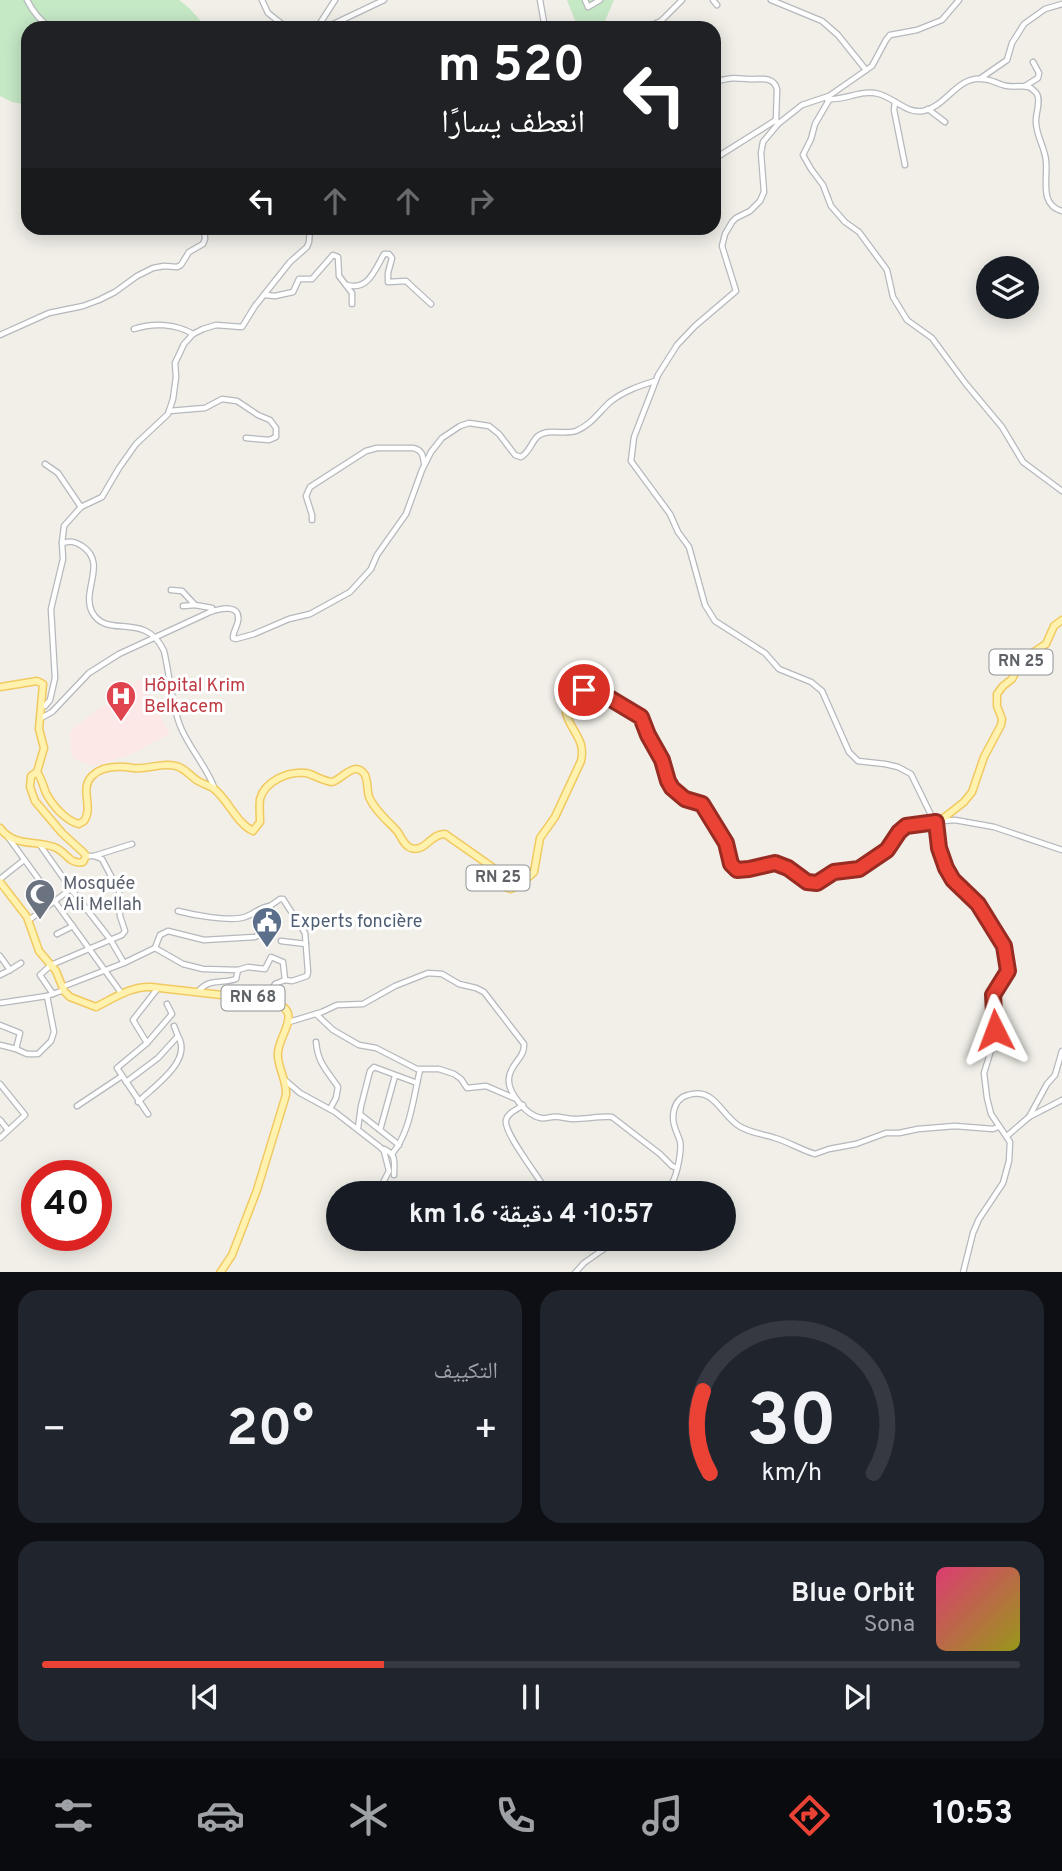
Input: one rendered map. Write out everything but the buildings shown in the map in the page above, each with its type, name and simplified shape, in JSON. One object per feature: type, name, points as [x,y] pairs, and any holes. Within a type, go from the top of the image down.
[{"type":"main road","name":"RN 25","points":[[37,772],[47,794],[59,809],[70,821],[79,824],[87,817],[87,784],[99,771],[119,766],[143,768],[158,764],[181,767],[197,781],[214,789],[243,824],[253,831],[260,822],[262,794],[276,780],[303,773],[332,782],[357,769],[365,776],[369,797],[374,805],[407,846],[420,848],[435,835],[445,834],[492,866],[505,887],[511,889],[520,885],[534,872],[540,838],[555,817],[581,761],[581,742],[566,713],[584,690],[591,688],[641,717],[672,788],[685,799],[702,804],[726,843],[731,864],[737,870],[775,863],[788,868],[807,882],[817,883],[834,872],[859,869],[887,850],[906,826],[937,822],[964,802],[972,792],[986,751],[1000,731],[1002,719],[996,699],[999,690],[1012,679],[1022,660],[1046,644],[1055,626],[1062,620]]},
{"type":"main road","points":[[0,687],[27,682],[40,682],[43,686],[39,729],[44,748],[37,772],[31,776],[33,797],[62,833],[90,856],[83,862],[76,863],[56,847],[20,842],[8,837],[0,828]]},
{"type":"main road","points":[[0,880],[3,890],[29,920],[39,951],[58,975],[63,989]]},
{"type":"main road","name":"RN 68","points":[[63,989],[70,997],[96,1007],[140,987],[266,1000],[284,1008],[289,1022],[278,1051],[286,1081],[286,1095],[263,1173],[232,1255],[220,1272]]},
{"type":"street","points":[[27,0],[41,21]]},
{"type":"street","points":[[262,0],[268,13],[278,21]]},
{"type":"street","points":[[322,21],[335,0]]},
{"type":"street","points":[[340,21],[384,0]]},
{"type":"street","points":[[540,0],[544,21]]},
{"type":"street","points":[[585,0],[588,8],[600,0]]},
{"type":"street","points":[[661,21],[679,0]]},
{"type":"street","points":[[771,0],[822,21],[838,35],[866,70]]},
{"type":"street","points":[[959,0],[942,20],[918,30],[890,35],[872,66],[826,99],[803,155],[823,185],[831,206],[845,222],[859,232],[887,270],[893,297],[907,320],[932,338],[1002,427],[1023,462],[1062,491]]},
{"type":"street","points":[[721,155],[802,105],[826,99],[837,100],[871,92],[882,94],[918,111],[928,110],[958,86],[981,78],[1007,60],[1024,24],[1045,9],[1062,5]]},
{"type":"street","points":[[1024,87],[1040,74],[1033,62]]},
{"type":"street","points":[[721,80],[763,78],[776,85],[777,122],[761,148],[764,192],[760,201],[750,211],[736,218],[724,234],[722,246],[736,291],[677,345],[655,381],[635,437],[631,461],[670,514],[689,547],[705,605],[715,621],[765,653],[779,669],[811,682],[822,691],[849,752],[858,761],[886,764],[911,774],[937,822],[939,848],[946,868],[953,880],[982,911],[1004,946],[1008,971],[993,995],[995,1037],[984,1073],[989,1106],[998,1127],[1007,1136],[1010,1150],[1003,1183],[972,1233],[963,1272]]},
{"type":"street","points":[[981,78],[1016,88],[1032,89],[1039,96],[1035,122],[1046,159],[1046,197],[1051,205],[1062,211]]},
{"type":"street","points":[[895,102],[894,110],[905,165]]},
{"type":"street","points":[[928,110],[945,122]]},
{"type":"street","points":[[0,335],[49,313],[99,300],[153,268],[177,267],[189,253],[203,244],[205,235]]},
{"type":"street","points":[[41,706],[47,705],[50,700],[55,678],[51,609],[64,559],[64,526],[81,507],[102,498],[136,444],[169,411],[176,377],[175,363],[192,334],[216,325],[242,327],[290,262],[307,247],[310,235]]},
{"type":"street","points":[[346,284],[356,287],[364,284],[384,254],[389,254],[392,258],[388,282],[406,281],[431,304]]},
{"type":"street","points":[[264,295],[275,296],[293,292],[299,279],[312,279],[333,255],[338,257],[339,276],[352,293],[352,304]]},
{"type":"street","points":[[134,329],[149,324],[186,330],[192,334]]},
{"type":"street","points":[[40,719],[52,712],[89,673],[119,654],[210,612],[225,608],[234,611],[238,622],[232,634],[236,639],[310,614],[350,592],[371,569],[377,555],[406,514],[431,452],[442,438],[460,426],[469,422],[489,426],[499,434],[515,455],[521,457],[541,435],[547,432],[574,432],[596,418],[618,396],[655,381]]},
{"type":"street","points":[[169,411],[205,408],[222,399],[237,401],[270,420],[276,428],[276,438],[246,438]]},
{"type":"street","points":[[312,520],[306,492],[366,451],[377,448],[419,449],[425,464]]},
{"type":"street","points":[[45,464],[58,473],[81,507]]},
{"type":"street","points":[[62,543],[72,541],[92,556],[95,564],[89,604],[98,619],[112,625],[142,628],[155,636],[164,651],[180,726],[211,779],[214,789]]},
{"type":"street","points":[[171,590],[182,591],[195,605]]},
{"type":"street","points":[[183,606],[212,608],[210,612]]},
{"type":"street","points":[[937,822],[968,821],[1062,850]]},
{"type":"street","points":[[8,837],[122,994]]},
{"type":"street","points":[[90,856],[132,844]]},
{"type":"street","points":[[40,845],[110,939],[124,963]]},
{"type":"street","points":[[53,994],[40,975],[51,965],[122,935],[125,931],[120,915],[120,894],[102,859],[90,856]]},
{"type":"street","points":[[0,880],[24,860]]},
{"type":"street","points":[[29,920],[71,889]]},
{"type":"street","points":[[178,911],[209,918],[234,918],[244,917],[280,899],[286,902],[305,933],[308,972],[307,976],[275,984],[266,1000]]},
{"type":"street","points":[[0,1003],[47,996],[107,971],[155,948],[160,935],[168,931],[204,940],[261,935],[271,911],[270,906]]},
{"type":"street","points":[[57,934],[73,926]]},
{"type":"street","points":[[281,941],[306,944]]},
{"type":"street","points":[[155,948],[183,964],[203,969],[265,969],[271,957],[283,962],[285,980]]},
{"type":"street","points":[[0,956],[10,970]]},
{"type":"street","points":[[0,975],[21,963]]},
{"type":"street","points":[[198,992],[208,983],[236,979],[238,970]]},
{"type":"street","points":[[289,1022],[337,1005],[363,1004],[395,986],[428,973],[442,974],[459,984],[484,992],[524,1044],[522,1056],[509,1076],[515,1098]]},
{"type":"street","points":[[147,1043],[133,1020],[159,988]]},
{"type":"street","points":[[0,1045],[27,1054],[38,1054],[51,1041],[54,1032],[47,996]]},
{"type":"street","points":[[148,1114],[117,1068],[147,1043],[172,1014],[167,1004]]},
{"type":"street","points":[[316,1014],[333,1030],[351,1041],[364,1047],[376,1048],[420,1070],[439,1069],[461,1079],[467,1088],[486,1086],[515,1098],[541,1118],[612,1117],[660,1154],[671,1166],[677,1168]]},
{"type":"street","points":[[0,1025],[20,1032],[16,1049]]},
{"type":"street","points":[[138,1101],[180,1060],[182,1044],[174,1026]]},
{"type":"street","points":[[126,1082],[158,1058],[178,1036]]},
{"type":"street","points":[[316,1042],[317,1056],[338,1087],[330,1109]]},
{"type":"street","points":[[1029,1117],[1055,1075],[1062,1051]]},
{"type":"street","points":[[358,1129],[370,1071],[374,1067],[417,1083]]},
{"type":"street","points":[[392,1154],[405,1131],[420,1070]]},
{"type":"street","points":[[77,1107],[122,1076]]},
{"type":"street","points":[[380,1130],[395,1076]]},
{"type":"street","points":[[286,1081],[300,1093],[330,1109],[384,1151],[389,1171],[384,1181]]},
{"type":"street","points":[[0,1084],[25,1115],[0,1138]]},
{"type":"street","points":[[672,1181],[681,1143],[673,1122],[673,1111],[682,1096],[697,1092],[713,1100],[737,1125],[815,1154],[886,1133],[948,1126],[998,1127]]},
{"type":"street","points":[[1007,1136],[1029,1117],[1062,1100]]},
{"type":"street","points":[[523,1105],[507,1116],[506,1124],[540,1181]]},
{"type":"street","points":[[361,1115],[399,1145]]},
{"type":"street","points":[[0,1120],[8,1130]]},
{"type":"street","points":[[380,1147],[394,1157],[394,1175]]},
{"type":"street","points":[[575,1272],[601,1251]]},
{"type":"shaded area","name":"Hôpital Krim Belkacem","points":[[141,679],[151,697],[154,696],[160,706],[161,718],[170,734],[129,755],[100,765],[89,765],[72,758],[72,729],[102,707],[133,690],[130,685]]},
{"type":"green space","points":[[0,0],[179,0],[201,21],[21,21],[21,104],[0,96]]},
{"type":"green space","points":[[567,0],[614,0],[605,21],[575,21]]},
{"type":"place","name":"Hôpital Krim Belkacem","points":[[121,723]]},
{"type":"place","name":"Mosquée Ali Mellah","points":[[40,921]]},
{"type":"place","name":"Experts foncière","points":[[267,949]]},
{"type":"route","points":[[584,690],[596,690],[641,717],[672,788],[679,796],[702,804],[726,843],[731,864],[737,870],[775,863],[788,868],[807,882],[817,883],[834,872],[859,869],[887,850],[906,826],[936,822],[939,848],[946,868],[953,880],[978,904],[1004,946],[1008,971],[993,995],[995,1030]]}]
